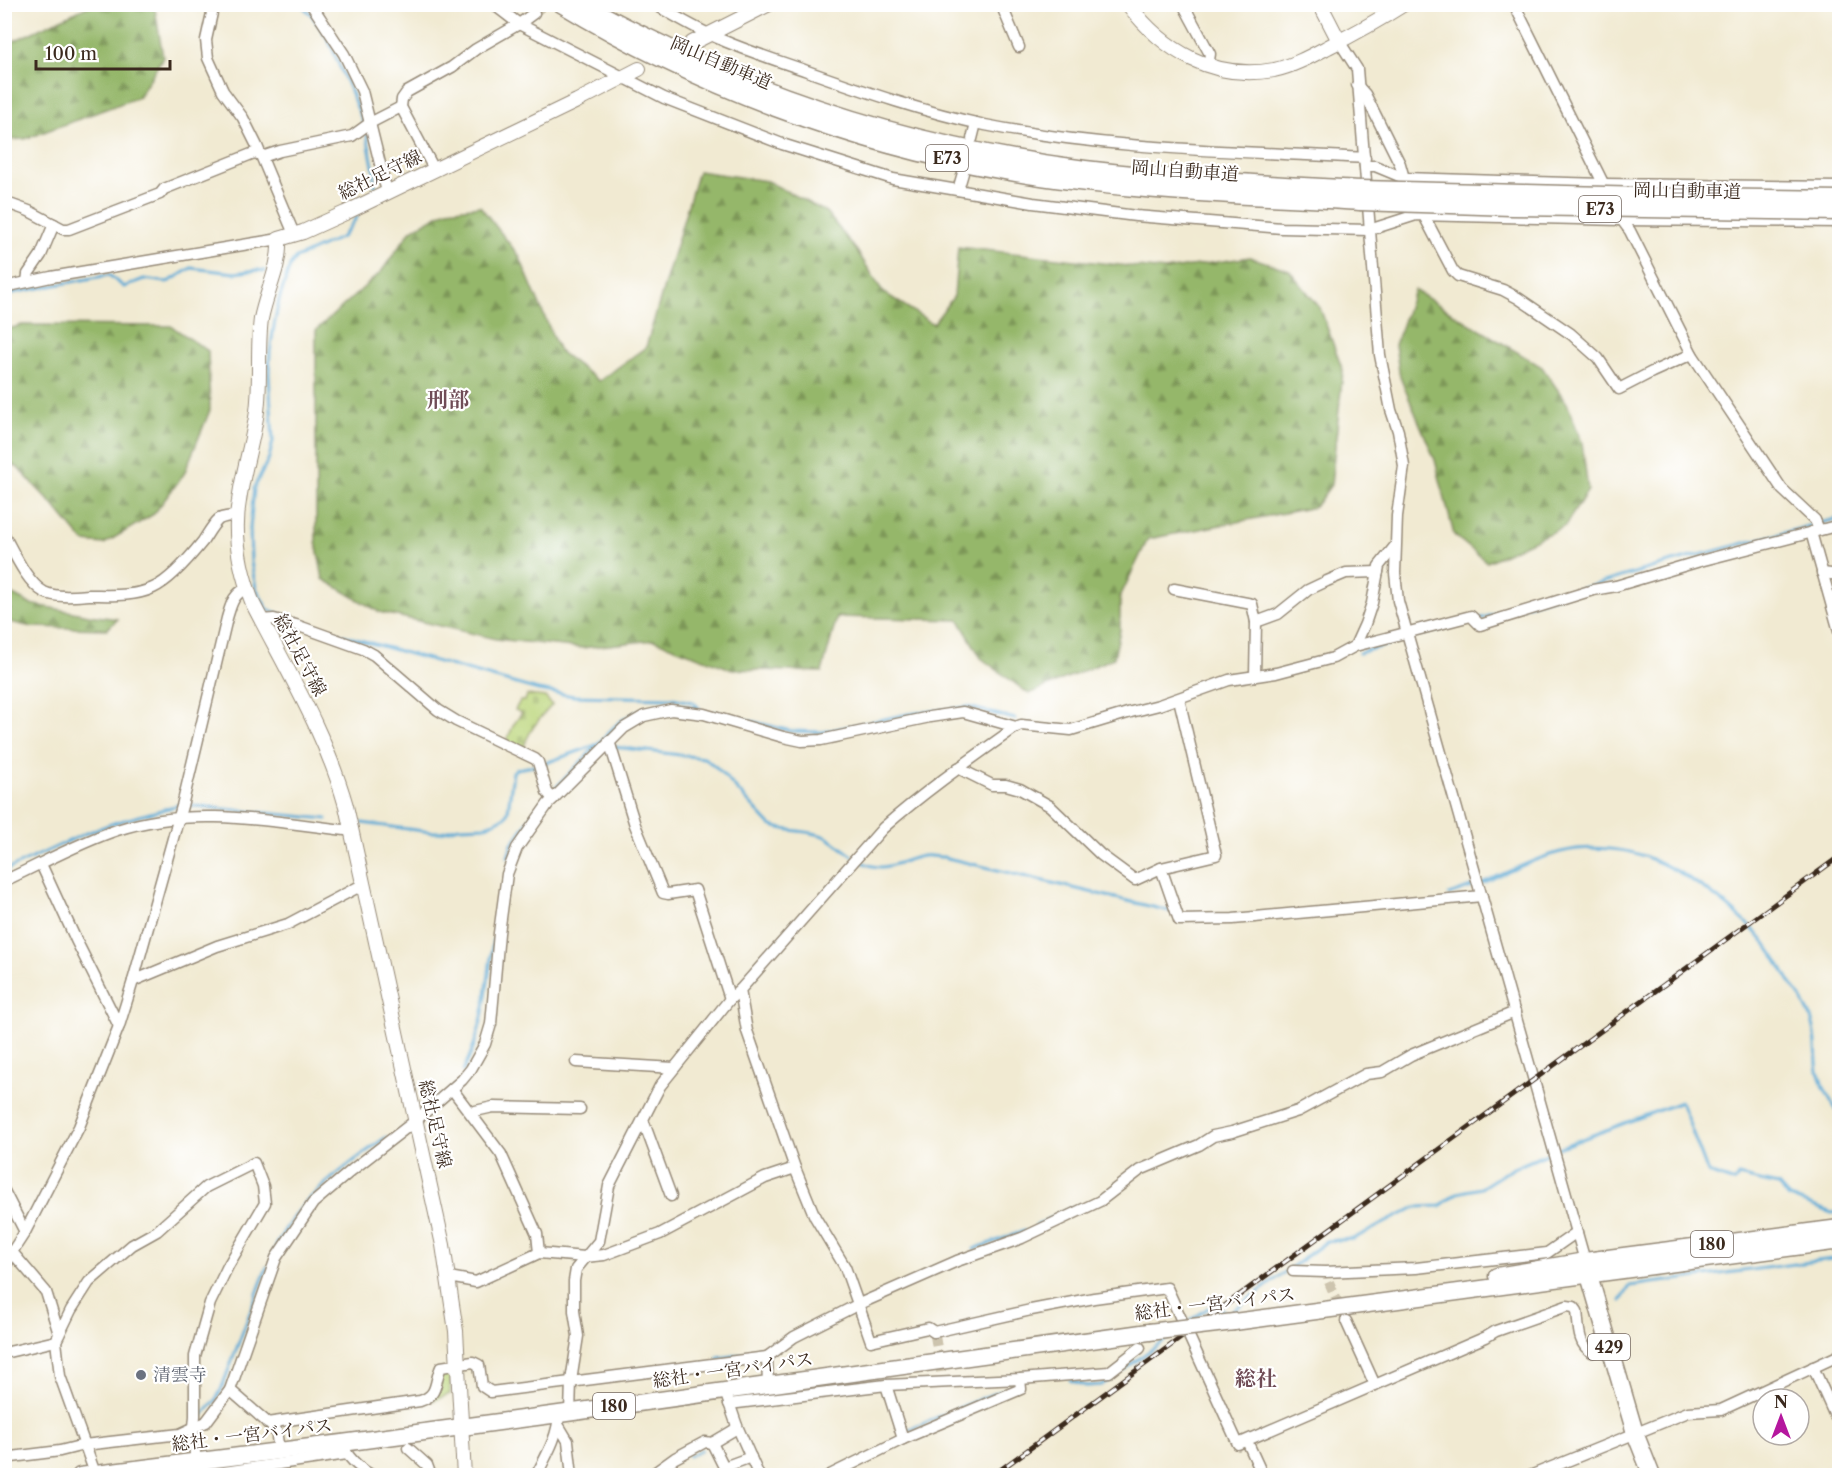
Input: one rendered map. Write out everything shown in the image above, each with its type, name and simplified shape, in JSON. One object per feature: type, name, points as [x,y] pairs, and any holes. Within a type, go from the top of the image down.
[{"type":"highway","name":"岡山自動車道","points":[[561,4],[638,48],[711,82],[774,107],[827,126],[912,150],[1003,171],[1084,183],[1215,194],[1839,199]]},
{"type":"highway","name":"岡山自動車道","points":[[585,4],[645,36],[768,90],[842,116],[916,137],[1005,157],[1086,169],[1500,207],[1839,212]]},
{"type":"highway","name":"総社・一宮バイパス","points":[[1587,1268],[1839,1228]]},
{"type":"highway","name":"総社・一宮バイパス","points":[[90,1475],[196,1468],[279,1451],[344,1449],[462,1426],[563,1417],[728,1397],[768,1385],[1391,1300],[1477,1280],[1839,1241]]},
{"type":"highway","name":"429","points":[[1587,1268],[1635,1432],[1652,1476]]},
{"type":"highway","name":"429","points":[[1635,1432],[1641,1476]]},
{"type":"main road","points":[[692,43],[769,4]]},
{"type":"main road","points":[[1128,4],[1153,34],[1174,51],[1208,66],[1226,71],[1248,72],[1273,70],[1298,62],[1404,4]]},
{"type":"main road","points":[[1320,4],[1339,41]]},
{"type":"main road","name":"総社足守線","points":[[464,1476],[459,1364],[449,1277],[352,831],[338,777],[326,745],[261,620],[241,568],[237,516],[257,408],[259,339],[265,299],[280,254],[279,239],[324,222],[639,69]]},
{"type":"street","points":[[214,4],[206,40],[208,58],[223,91],[243,118],[294,234]]},
{"type":"street","points":[[311,4],[344,54],[362,91],[366,126],[387,192]]},
{"type":"street","points":[[493,4],[519,24],[664,98],[782,144],[893,179],[1033,203],[1136,216],[1282,228],[1369,230],[1416,214],[1621,220],[1839,222]]},
{"type":"street","points":[[654,4],[709,34],[860,91],[945,116],[1049,135],[1145,146],[1365,162],[1404,178],[1603,184],[1839,187]]},
{"type":"street","points":[[1001,4],[1019,47]]},
{"type":"street","points":[[1183,4],[1210,54],[1208,66]]},
{"type":"street","points":[[1514,4],[1621,220],[1630,231],[1692,354],[1782,489],[1816,527],[1822,573],[1839,635]]},
{"type":"street","points":[[434,169],[401,107],[402,99],[407,92],[452,67],[476,49],[534,13]]},
{"type":"street","points":[[1339,41],[1357,69],[1380,355],[1404,466],[1397,516],[1396,588],[1407,636],[1587,1268]]},
{"type":"street","points":[[1357,84],[1365,94],[1400,164],[1404,178],[1453,272],[1458,276],[1518,298],[1571,334],[1598,358],[1619,389],[1692,354]]},
{"type":"street","points":[[4,202],[29,211],[63,229],[69,229],[160,194],[164,189],[254,153],[265,156],[352,136],[401,107]]},
{"type":"street","points":[[972,139],[976,123]]},
{"type":"street","points":[[958,190],[963,173]]},
{"type":"street","points":[[27,282],[28,274],[41,255],[54,224]]},
{"type":"street","points":[[4,287],[279,239]]},
{"type":"street","points":[[4,535],[21,566],[36,586],[44,592],[63,596],[126,595],[155,587],[171,575],[200,544],[218,519],[237,516]]},
{"type":"street","points":[[536,1476],[563,1417],[571,1381],[578,1336],[574,1311],[576,1269],[599,1241],[609,1186],[660,1086],[730,999],[883,828],[958,768],[1021,725],[1071,729],[1131,711],[1151,708],[1229,680],[1276,673],[1333,658],[1355,646],[1407,636],[1471,616],[1480,625],[1593,590],[1616,586],[1816,527],[1839,525]]},
{"type":"street","points":[[1355,646],[1372,603],[1379,566],[1396,546]]},
{"type":"street","points":[[1256,622],[1278,614],[1308,590],[1346,573],[1378,572]]},
{"type":"street","points":[[1822,573],[1839,575]]},
{"type":"street","points":[[4,1270],[12,1252],[26,1232],[79,1127],[119,1026],[179,818],[227,618],[236,595],[247,588]]},
{"type":"street","points":[[1174,589],[1252,604],[1256,622],[1256,676]]},
{"type":"street","points":[[261,620],[274,619],[296,625],[363,649],[438,710],[540,765],[550,796]]},
{"type":"street","points":[[958,768],[992,785],[1006,785],[1020,789],[1050,806],[1101,855],[1135,880],[1161,868],[1216,855],[1179,699]]},
{"type":"street","points":[[4,1458],[60,1451],[84,1445],[180,1434],[206,1422],[230,1390],[276,1258],[313,1203],[352,1170],[416,1122],[471,1069],[491,1024],[507,874],[517,848],[550,796],[624,728],[644,716],[671,710],[704,714],[801,741],[821,740],[963,712],[1016,728]]},
{"type":"street","points":[[609,741],[635,825],[663,893],[695,890],[730,999]]},
{"type":"street","points":[[4,881],[116,831],[159,820],[224,817],[352,831]]},
{"type":"street","points":[[41,864],[119,1026]]},
{"type":"street","points":[[1161,868],[1179,920],[1233,919],[1481,894]]},
{"type":"street","points":[[133,981],[217,946],[288,924],[363,884]]},
{"type":"street","points":[[740,990],[747,1031],[795,1168],[815,1217],[845,1267],[871,1341],[928,1328],[935,1334],[1083,1300],[1167,1288],[1238,1444],[1496,1331],[1567,1306],[1574,1307],[1577,1311],[1581,1343],[1585,1349],[1592,1352],[1609,1346]]},
{"type":"street","points":[[267,1422],[420,1401],[426,1399],[436,1388],[441,1367],[459,1364],[478,1363],[482,1386],[491,1392],[767,1357],[794,1337],[859,1304],[957,1261],[1022,1238],[1100,1201],[1140,1170],[1199,1145],[1213,1136],[1298,1111],[1366,1074],[1382,1072],[1411,1054],[1515,1012]]},
{"type":"street","points":[[576,1062],[675,1068]]},
{"type":"street","points":[[452,1089],[501,1154],[537,1234],[539,1253]]},
{"type":"street","points":[[471,1112],[493,1107],[580,1109]]},
{"type":"street","points":[[644,1120],[671,1196]]},
{"type":"street","points":[[4,1353],[57,1337],[89,1282],[132,1245],[157,1232],[206,1187],[254,1163],[263,1186],[264,1203],[210,1303],[195,1356],[196,1468],[344,1449],[373,1476]]},
{"type":"street","points":[[449,1277],[476,1282],[539,1253],[585,1257],[604,1255],[660,1234],[765,1178],[795,1168]]},
{"type":"street","points":[[4,1191],[26,1232]]},
{"type":"street","points":[[1293,1270],[1327,1277],[1547,1253],[1577,1232]]},
{"type":"street","points":[[12,1252],[46,1292],[57,1337],[60,1376],[84,1445],[90,1475]]},
{"type":"street","points":[[1346,1321],[1375,1385]]},
{"type":"street","points":[[759,1476],[737,1426],[728,1397],[886,1385],[941,1377],[1020,1382],[1109,1372],[1140,1348]]},
{"type":"street","points":[[1530,1476],[1688,1412],[1721,1410],[1839,1355]]},
{"type":"street","points":[[767,1357],[768,1385]]},
{"type":"street","points":[[1813,1367],[1835,1416],[1839,1415]]},
{"type":"street","points":[[828,1476],[903,1439],[1021,1389],[1020,1382]]},
{"type":"street","points":[[886,1385],[903,1439]]},
{"type":"street","points":[[230,1390],[276,1430],[279,1451]]},
{"type":"street","points":[[563,1417],[572,1476]]},
{"type":"street","points":[[650,1476],[675,1458],[705,1442],[710,1443],[737,1426]]},
{"type":"street","points":[[1247,1441],[1263,1476]]},
{"type":"street","points":[[710,1443],[724,1467],[751,1457]]},
{"type":"street","points":[[408,1448],[427,1465],[430,1476]]},
{"type":"green space","points":[[91,5],[144,5],[155,9],[163,57],[139,97],[25,139],[5,140],[5,45]]},
{"type":"green space","points":[[698,171],[767,181],[826,212],[857,251],[883,292],[933,324],[954,296],[958,247],[1165,270],[1250,257],[1289,270],[1320,308],[1343,371],[1331,485],[1315,507],[1148,539],[1120,597],[1120,630],[1114,658],[1029,694],[981,658],[959,620],[837,617],[822,672],[731,669],[654,640],[582,648],[496,639],[379,612],[323,579],[316,541],[316,330],[381,272],[411,230],[447,210],[480,206],[519,256],[559,351],[599,381],[646,347]]},
{"type":"green space","points":[[1414,290],[1542,367],[1567,403],[1582,443],[1588,490],[1565,526],[1487,562],[1454,535],[1435,460],[1400,377],[1395,345]]},
{"type":"green space","points":[[22,325],[171,326],[208,351],[210,410],[184,474],[154,514],[104,544],[84,542],[17,467],[5,462],[5,330]]},
{"type":"green space","points":[[5,591],[30,604],[118,619],[107,629],[32,627],[5,621]]},
{"type":"green space","points":[[527,695],[545,697],[552,705],[538,720],[523,750],[506,742],[522,713],[515,710],[520,701],[525,701]]},
{"type":"green space","points":[[451,1370],[450,1394],[432,1401],[441,1371]]},
{"type":"waterway","points":[[300,4],[311,14],[328,39],[364,124]]},
{"type":"waterway","points":[[366,130],[375,186]]},
{"type":"waterway","points":[[288,618],[267,609],[256,588],[251,562],[250,528],[254,488],[269,458],[273,441],[269,374],[274,326],[279,300],[290,266],[296,258],[342,237],[357,217]]},
{"type":"waterway","points":[[4,300],[13,293],[109,275],[124,287],[144,279],[170,281],[191,268],[235,273],[265,271]]},
{"type":"waterway","points":[[1820,523],[1840,518]]},
{"type":"waterway","points":[[1479,619],[1658,566],[1813,525]]},
{"type":"waterway","points":[[1412,637],[1452,626]]},
{"type":"waterway","points":[[328,631],[538,690],[574,696],[672,698],[693,702],[699,708]]},
{"type":"waterway","points":[[1359,653],[1406,639]]},
{"type":"waterway","points":[[508,857],[512,844],[539,805],[625,718],[660,707],[699,708]]},
{"type":"waterway","points":[[714,712],[791,731],[823,732],[908,714],[968,707],[1015,719]]},
{"type":"waterway","points":[[362,823],[431,832],[459,827],[486,826],[505,817],[508,811],[513,772],[516,769],[540,765],[596,745]]},
{"type":"waterway","points":[[615,747],[704,758],[716,767],[770,825],[826,837],[853,856]]},
{"type":"waterway","points":[[4,871],[84,834],[179,805]]},
{"type":"waterway","points":[[186,805],[327,819]]},
{"type":"waterway","points":[[1449,895],[1544,857],[1577,849],[1602,848],[1629,852],[1644,856],[1678,872],[1728,907],[1756,933],[1774,955],[1810,1016],[1815,1033],[1820,1077],[1840,1116]]},
{"type":"waterway","points":[[859,860],[868,865],[883,867],[923,856],[943,857],[1174,912]]},
{"type":"waterway","points":[[463,1071],[481,1023],[493,940]]},
{"type":"waterway","points":[[1558,1148],[1681,1102],[1708,1173],[1735,1182],[1738,1176],[1778,1185],[1789,1197],[1832,1213],[1840,1212]]},
{"type":"waterway","points":[[272,1256],[292,1219],[305,1203],[336,1175],[386,1137]]},
{"type":"waterway","points":[[1191,1320],[1211,1306],[1219,1306],[1225,1313],[1230,1313],[1327,1241],[1353,1239],[1416,1207],[1440,1206],[1457,1193],[1481,1188],[1509,1170],[1549,1153]]},
{"type":"waterway","points":[[1036,1226],[1076,1207]]},
{"type":"waterway","points":[[974,1249],[1024,1231]]},
{"type":"waterway","points":[[1621,1301],[1630,1286],[1840,1258]]},
{"type":"waterway","points":[[200,1418],[216,1400],[221,1390],[267,1267]]},
{"type":"waterway","points":[[1070,1380],[1086,1386],[1102,1385],[1169,1337]]},
{"type":"waterway","points":[[718,1359],[769,1351]]},
{"type":"waterway","points":[[904,1432],[975,1401],[1019,1385]]},
{"type":"waterway","points":[[689,1456],[701,1450]]},
{"type":"tunnel","points":[[534,13],[545,4]]},
{"type":"tunnel","points":[[1329,1282],[1342,1312]]},
{"type":"tunnel","points":[[935,1336],[941,1372]]},
{"type":"railway","points":[[992,1476],[1840,856]]},
{"type":"place","name":"清雲寺","points":[[141,1375]]},
{"type":"district","name":"刑部","points":[[448,399]]},
{"type":"district","name":"総社","points":[[1256,1378]]}]
